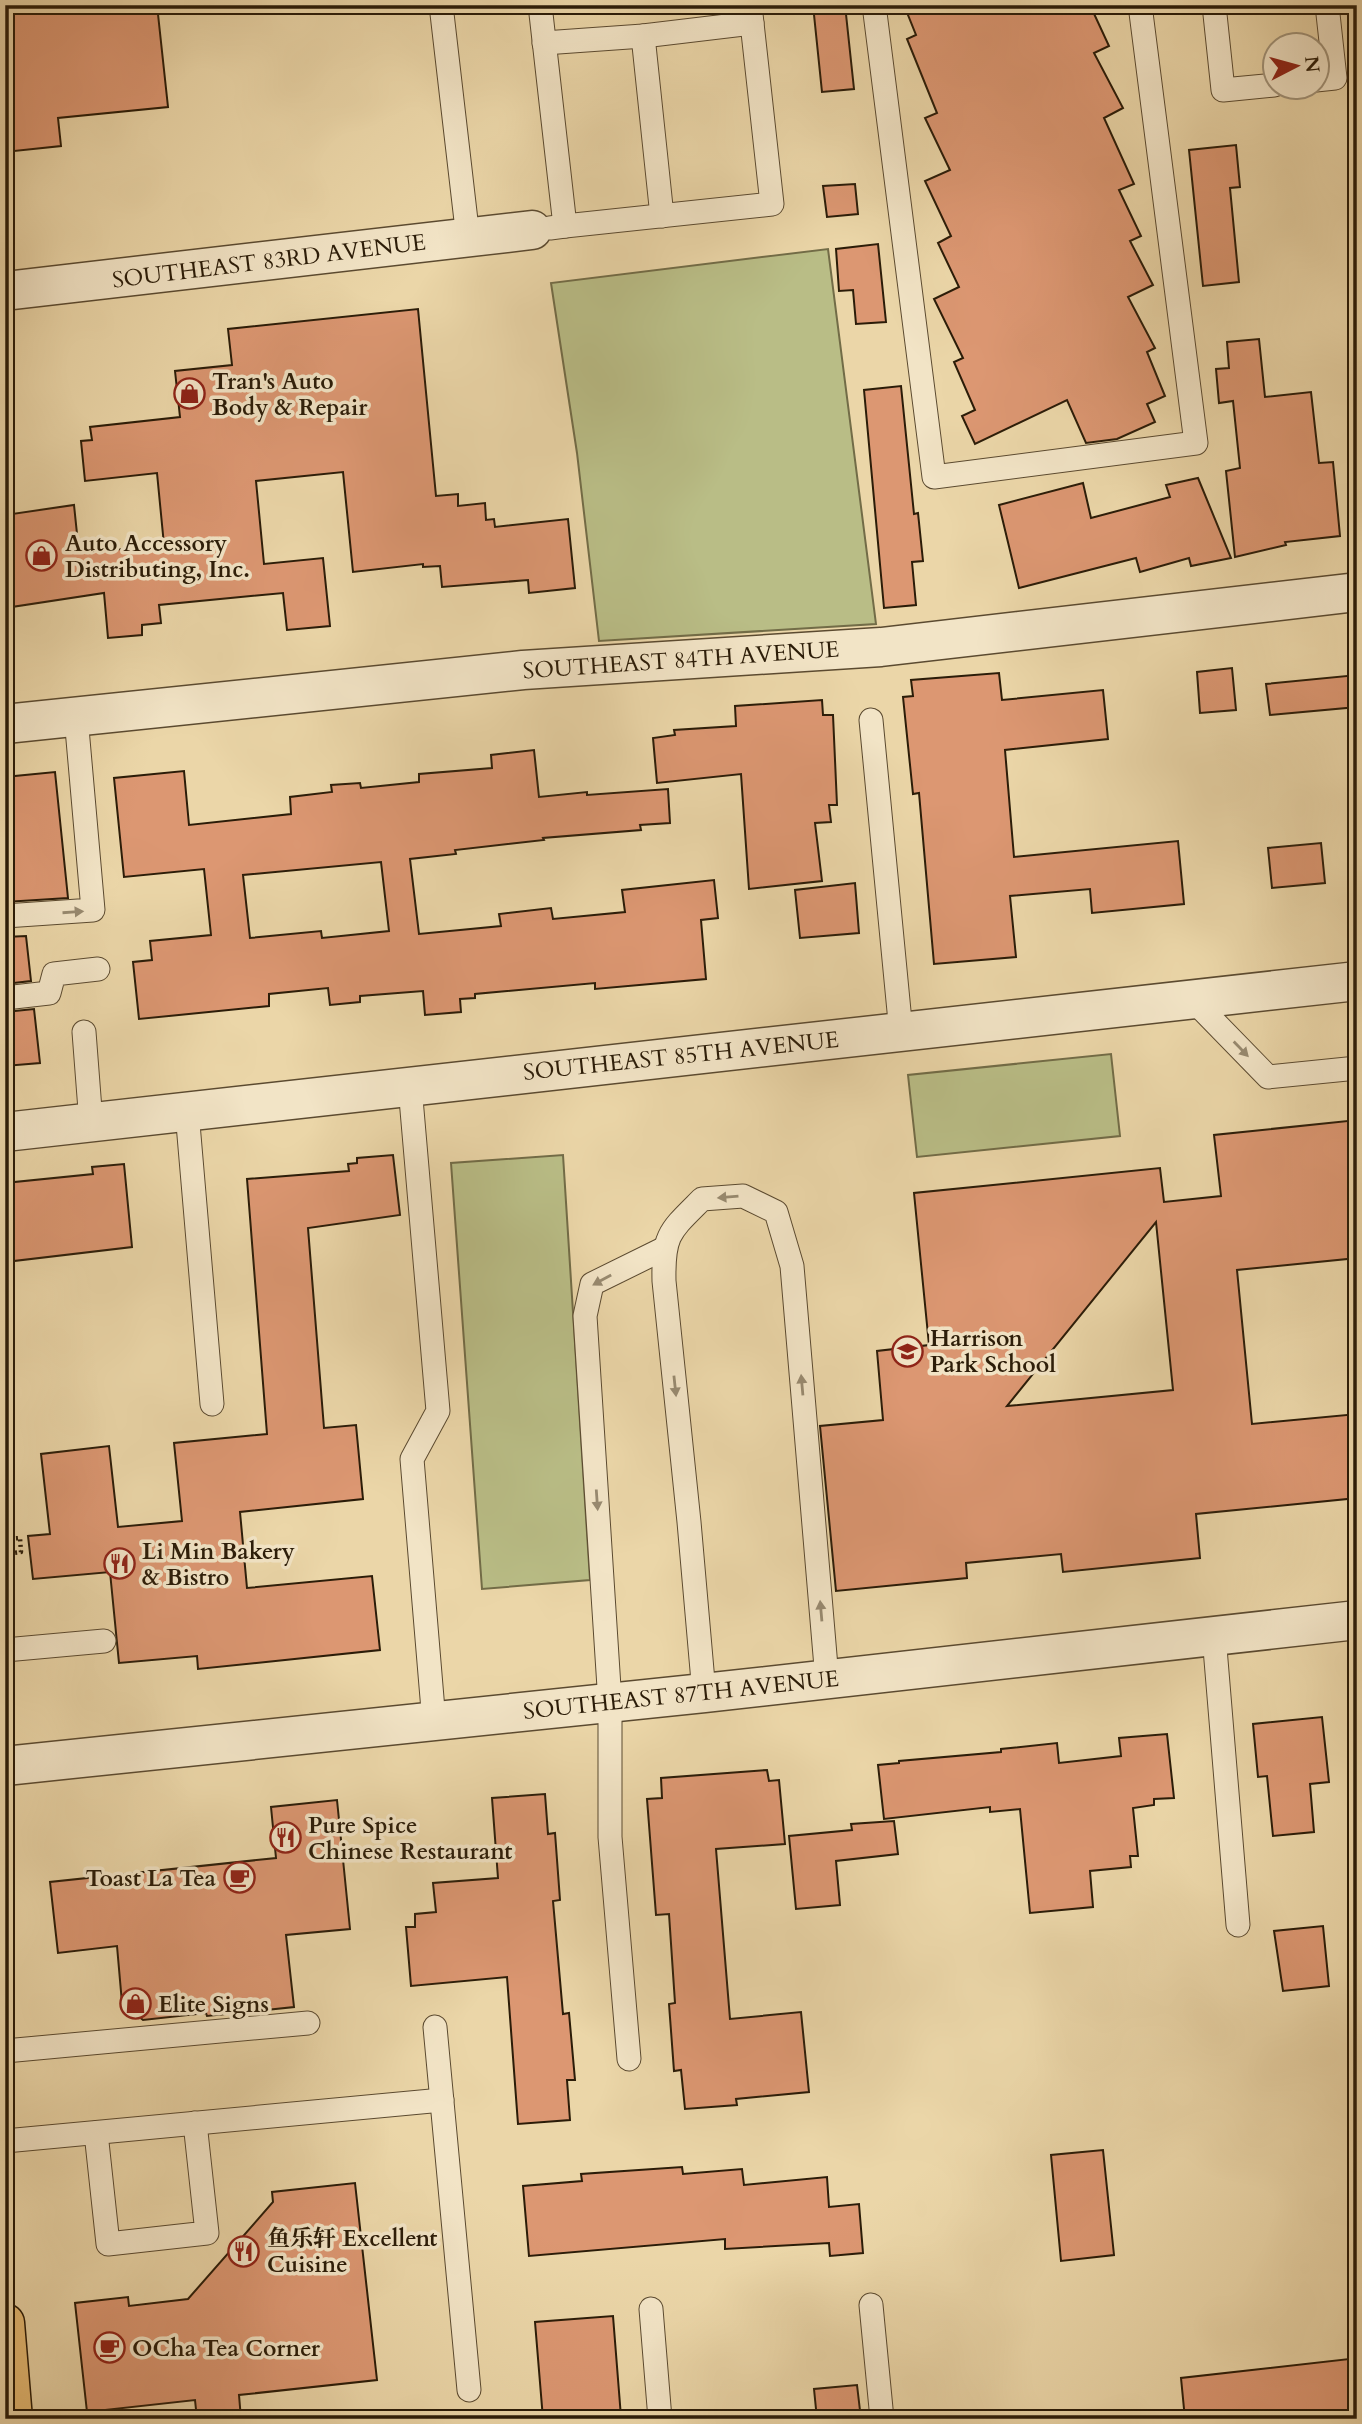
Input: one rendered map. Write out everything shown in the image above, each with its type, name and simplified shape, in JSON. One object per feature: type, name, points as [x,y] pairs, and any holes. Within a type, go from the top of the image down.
[{"type":"main road","points":[[5,2323],[13,2419]]},
{"type":"street","name":"SOUTHEAST 83RD AVENUE","points":[[5,291],[549,228]]},
{"type":"street","name":"SOUTHEAST 84TH AVENUE","points":[[5,724],[523,670],[881,647],[1357,592]]},
{"type":"street","name":"SOUTHEAST 85TH AVENUE","points":[[5,1132],[1357,981]]},
{"type":"street","name":"SOUTHEAST 87TH AVENUE","points":[[5,1766],[704,1693],[1357,1620]]},
{"type":"lane","points":[[441,5],[468,238]]},
{"type":"lane","points":[[540,5],[544,43],[549,228],[772,204],[751,14],[643,36],[544,43]]},
{"type":"lane","points":[[874,5],[934,477],[1196,443],[1140,5]]},
{"type":"lane","points":[[1214,5],[1223,90],[1260,86]]},
{"type":"lane","points":[[1327,5],[1330,32]]},
{"type":"lane","points":[[1330,32],[1335,78],[1330,79]]},
{"type":"lane","points":[[643,36],[662,216]]},
{"type":"lane","points":[[5,916],[93,910],[76,717]]},
{"type":"lane","points":[[871,720],[901,1032]]},
{"type":"lane","points":[[5,998],[49,993],[54,974],[98,969]]},
{"type":"lane","points":[[1193,1000],[1268,1077],[1357,1068]]},
{"type":"lane","points":[[84,1032],[91,1123]]},
{"type":"lane","points":[[410,1087],[438,1411],[412,1459],[434,1722]]},
{"type":"lane","points":[[187,1112],[212,1404]]},
{"type":"lane","points":[[704,1693],[663,1250],[674,1227],[702,1199],[743,1196],[776,1212],[792,1266],[827,1679]]},
{"type":"lane","points":[[629,2059],[610,1837],[610,1703],[585,1316],[592,1284],[663,1250]]},
{"type":"lane","points":[[1214,1636],[1238,1925]]},
{"type":"lane","points":[[5,1650],[104,1641]]},
{"type":"lane","points":[[5,2051],[308,2024]]},
{"type":"lane","points":[[435,2027],[469,2390]]},
{"type":"lane","points":[[5,2141],[442,2100]]},
{"type":"lane","points":[[96,2133],[108,2244],[207,2233],[195,2123]]},
{"type":"lane","points":[[871,2305],[882,2419]]},
{"type":"lane","points":[[651,2309],[660,2419]]},
{"type":"path","points":[[5,1539],[20,1538],[21,1552],[5,1554]]},
{"type":"green space","points":[[828,249],[876,624],[599,641],[577,453],[551,283]]},
{"type":"green space","points":[[1111,1054],[1120,1136],[917,1157],[908,1075]]},
{"type":"green space","points":[[563,1155],[590,1580],[482,1589],[451,1163]]},
{"type":"building","points":[[5,5],[157,5],[168,107],[58,118],[61,146],[5,152]]},
{"type":"building","points":[[813,5],[845,5],[854,89],[822,92]]},
{"type":"building","points":[[904,5],[1090,5],[1109,46],[1094,53],[1123,108],[1104,118],[1134,184],[1119,190],[1141,236],[1130,241],[1153,285],[1128,297],[1155,348],[1147,352],[1165,396],[1147,404],[1155,422],[1117,439],[1086,443],[1067,400],[975,444],[962,416],[975,410],[954,362],[963,358],[934,299],[959,287],[938,243],[951,236],[925,181],[950,170],[925,118],[937,113],[907,39],[916,35]]},
{"type":"building","points":[[1236,145],[1240,187],[1230,188],[1239,282],[1203,286],[1189,150]]},
{"type":"building","points":[[855,184],[858,214],[827,217],[823,186]]},
{"type":"building","points":[[878,244],[886,322],[856,324],[853,290],[839,291],[836,249]]},
{"type":"building","points":[[418,309],[436,496],[458,494],[458,506],[485,503],[486,520],[494,519],[495,527],[568,519],[575,588],[529,593],[528,580],[442,587],[440,566],[423,567],[423,564],[353,572],[343,472],[256,481],[264,564],[323,558],[330,626],[287,630],[283,593],[159,605],[161,623],[142,625],[142,635],[108,638],[104,593],[5,608],[5,515],[74,505],[79,553],[164,545],[157,473],[85,481],[81,441],[92,440],[90,427],[180,417],[175,371],[232,365],[228,329]]},
{"type":"building","points":[[1259,339],[1265,397],[1311,392],[1319,463],[1333,462],[1340,536],[1285,542],[1286,545],[1235,557],[1226,471],[1240,468],[1233,401],[1219,403],[1216,369],[1229,368],[1227,342]]},
{"type":"building","points":[[901,386],[914,514],[918,513],[923,561],[912,562],[916,605],[884,608],[864,390]]},
{"type":"building","points":[[1198,478],[1231,558],[1191,566],[1189,558],[1140,572],[1136,558],[1019,588],[999,505],[1083,483],[1091,518],[1170,497],[1166,485]]},
{"type":"building","points":[[1232,668],[1236,710],[1200,713],[1197,672]]},
{"type":"building","points":[[999,673],[1002,700],[1103,690],[1108,739],[1005,750],[1014,857],[1178,841],[1184,904],[1092,913],[1090,889],[1010,896],[1016,957],[934,964],[919,793],[913,794],[903,697],[913,696],[911,680]]},
{"type":"building","points":[[1357,675],[1357,707],[1270,715],[1266,684]]},
{"type":"building","points":[[822,700],[823,715],[833,715],[837,805],[829,805],[831,822],[815,823],[822,881],[749,889],[741,774],[657,783],[653,738],[675,735],[674,730],[736,726],[735,706]]},
{"type":"building","points":[[534,750],[539,797],[668,789],[670,823],[640,825],[641,830],[543,838],[544,840],[455,850],[456,854],[410,859],[419,934],[501,926],[499,914],[551,908],[553,919],[625,912],[622,890],[714,880],[718,918],[701,920],[706,979],[595,989],[595,983],[475,994],[475,998],[460,999],[461,1012],[425,1015],[423,991],[360,996],[360,1002],[330,1005],[328,988],[269,994],[269,1006],[139,1019],[133,962],[152,960],[150,941],[211,935],[204,869],[124,877],[114,778],[184,771],[189,825],[291,814],[290,797],[332,792],[331,785],[360,783],[361,788],[419,782],[419,774],[492,768],[491,755]],"holes":[[[381,862],[389,931],[322,938],[321,931],[250,938],[243,875]]]},
{"type":"building","points":[[55,772],[68,898],[5,902],[5,777]]},
{"type":"building","points":[[1321,843],[1325,883],[1272,888],[1268,848]]},
{"type":"building","points":[[855,883],[859,933],[800,938],[795,890]]},
{"type":"building","points":[[26,936],[31,981],[5,984],[5,937]]},
{"type":"building","points":[[34,1009],[40,1063],[5,1066],[5,1012]]},
{"type":"building","points":[[1357,1120],[1357,1258],[1237,1270],[1252,1424],[1357,1414],[1357,1498],[1196,1514],[1200,1558],[1063,1572],[1061,1554],[966,1563],[967,1578],[836,1591],[820,1426],[883,1420],[877,1351],[929,1345],[914,1193],[1160,1168],[1164,1202],[1221,1196],[1214,1135]],"holes":[[[1156,1222],[1173,1390],[1007,1406]]]},
{"type":"building","points":[[393,1155],[400,1215],[308,1228],[324,1428],[356,1425],[363,1499],[240,1512],[247,1588],[372,1576],[380,1650],[198,1669],[197,1656],[119,1663],[110,1572],[33,1579],[28,1536],[50,1534],[41,1454],[109,1446],[118,1527],[182,1521],[174,1443],[267,1434],[247,1179],[349,1171],[348,1164],[357,1163],[357,1158]]},
{"type":"building","points":[[124,1164],[132,1247],[5,1262],[5,1183],[93,1174],[92,1167]]},
{"type":"building","points":[[1322,1717],[1329,1782],[1310,1784],[1314,1832],[1273,1836],[1267,1776],[1258,1777],[1253,1724]]},
{"type":"building","points":[[1167,1734],[1174,1798],[1154,1799],[1154,1805],[1133,1808],[1138,1856],[1130,1856],[1131,1867],[1090,1871],[1093,1907],[1030,1913],[1020,1809],[990,1812],[990,1807],[884,1819],[878,1765],[1001,1752],[1001,1749],[1057,1743],[1059,1763],[1121,1756],[1119,1738]]},
{"type":"building","points":[[767,1770],[769,1781],[779,1780],[785,1844],[716,1849],[730,2019],[801,2012],[809,2092],[736,2099],[737,2105],[685,2109],[681,2070],[674,2071],[669,2004],[675,2003],[669,1914],[656,1915],[647,1799],[662,1798],[661,1778]]},
{"type":"building","points":[[545,1794],[548,1834],[555,1833],[560,1900],[553,1901],[563,2014],[569,2013],[575,2080],[567,2080],[570,2120],[518,2124],[507,1977],[411,1986],[406,1927],[415,1927],[415,1914],[436,1912],[433,1883],[498,1878],[492,1798]]},
{"type":"building","points":[[337,1800],[350,1929],[286,1935],[294,2007],[143,2020],[122,2003],[117,1946],[58,1953],[50,1882],[276,1858],[271,1807]]},
{"type":"building","points":[[894,1821],[898,1854],[836,1861],[840,1905],[796,1909],[789,1836],[852,1830],[851,1824]]},
{"type":"building","points":[[1323,1926],[1329,1986],[1283,1991],[1274,1931]]},
{"type":"building","points":[[1103,2150],[1114,2255],[1061,2261],[1051,2155]]},
{"type":"building","points":[[682,2167],[683,2174],[742,2169],[744,2185],[827,2177],[829,2207],[859,2204],[863,2253],[830,2256],[829,2243],[725,2249],[725,2239],[529,2256],[523,2186],[582,2181],[581,2174]]},
{"type":"building","points":[[355,2183],[377,2380],[239,2395],[241,2419],[197,2419],[195,2400],[87,2412],[75,2303],[128,2297],[129,2306],[188,2299],[273,2202],[272,2192]]},
{"type":"building","points":[[613,2316],[621,2417],[543,2419],[535,2322]]},
{"type":"building","points":[[1349,2359],[1355,2419],[1307,2419],[1306,2411],[1230,2419],[1185,2419],[1181,2378]]},
{"type":"building","points":[[857,2385],[861,2419],[817,2419],[814,2389]]},
{"type":"place","name":"Tran's Auto Body & Repair","points":[[189,394]]},
{"type":"place","name":"Auto Accessory Distributing, Inc.","points":[[42,556]]},
{"type":"place","name":"Harrison Park School","points":[[907,1351]]},
{"type":"place","name":"Li Min Bakery & Bistro","points":[[119,1564]]},
{"type":"place","name":"Pure Spice Chinese Restaurant","points":[[285,1838]]},
{"type":"place","name":"Toast La Tea","points":[[239,1878]]},
{"type":"place","name":"Elite Signs","points":[[135,2004]]},
{"type":"place","name":"鱼乐轩 Excellent Cuisine","points":[[244,2251]]},
{"type":"place","name":"OCha Tea Corner","points":[[109,2348]]}]
